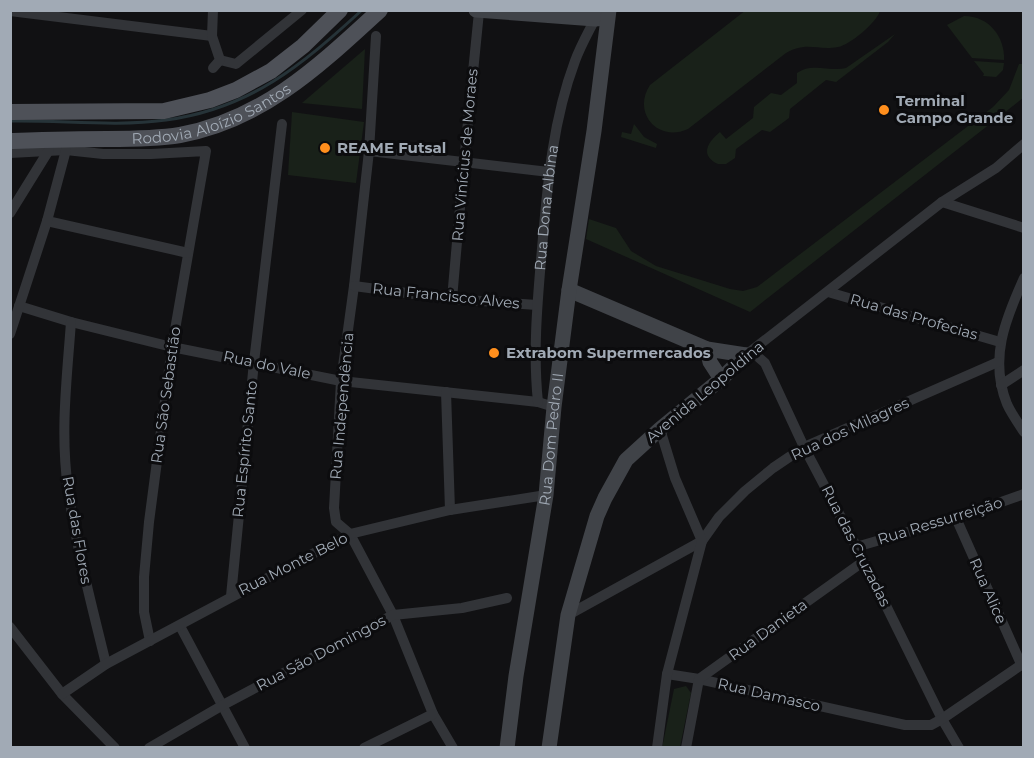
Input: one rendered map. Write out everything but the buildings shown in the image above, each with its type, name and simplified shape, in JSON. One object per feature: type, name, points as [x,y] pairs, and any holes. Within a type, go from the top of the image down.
[{"type":"main road","name":"Rodovia Aloízio Santos","points":[[10,112],[164,111],[210,100],[236,90],[271,71],[303,46],[340,10]]},
{"type":"main road","name":"Rodovia Aloízio Santos","points":[[10,141],[149,138],[181,134],[217,125],[285,91],[321,64],[380,10]]},
{"type":"street","points":[[213,10],[212,36],[217,64],[236,64],[302,10]]},
{"type":"street","points":[[10,11],[212,36]]},
{"type":"street","points":[[478,11],[603,16]]},
{"type":"street","name":"Rua Vinícius de Moraes","points":[[452,299],[478,11]]},
{"type":"street","name":"Rua Dom Pedro II","points":[[507,747],[516,676],[546,495],[554,406],[569,290],[594,131],[603,16]]},
{"type":"street","name":"Rua Dona Albina","points":[[538,402],[537,305],[549,172],[556,128],[575,61],[603,16]]},
{"type":"street","name":"Rua Independência","points":[[376,36],[369,151],[341,381],[334,508],[336,522],[350,534],[393,615],[433,714],[453,747]]},
{"type":"street","name":"Rua Espírito Santo","points":[[231,596],[254,362],[282,124]]},
{"type":"street","name":"Avenida Leopoldina","points":[[549,747],[568,615],[597,516],[626,460],[746,355],[942,202],[996,168],[1023,144]]},
{"type":"street","points":[[10,213],[49,150]]},
{"type":"street","points":[[10,153],[66,150],[47,221],[10,334]]},
{"type":"street","name":"Rua São Sebastião","points":[[66,150],[103,154],[206,151],[172,347],[144,577],[144,612],[150,641]]},
{"type":"street","points":[[369,151],[549,172]]},
{"type":"street","points":[[942,202],[1023,228]]},
{"type":"street","points":[[47,221],[188,253]]},
{"type":"street","points":[[1023,278],[1008,315],[1000,342],[998,362],[1007,405],[1023,432]]},
{"type":"street","name":"Rua Francisco Alves","points":[[354,286],[452,299],[537,305]]},
{"type":"street","points":[[569,290],[707,349],[746,355]]},
{"type":"street","name":"Rua das Profecias","points":[[828,292],[1000,342]]},
{"type":"street","name":"Rua do Vale","points":[[19,306],[71,322],[172,347],[341,381],[538,402],[554,406]]},
{"type":"street","name":"Rua das Flores","points":[[71,322],[64,433],[67,487],[85,579],[106,664]]},
{"type":"street","points":[[707,349],[710,362],[721,379]]},
{"type":"street","name":"Rua das Cruzadas","points":[[746,355],[757,356],[765,363],[804,447],[864,561],[942,719],[959,747]]},
{"type":"street","name":"Rua dos Milagres","points":[[568,615],[702,541],[720,517],[745,491],[804,447],[998,362]]},
{"type":"street","points":[[1001,385],[1023,370]]},
{"type":"street","points":[[446,392],[450,510]]},
{"type":"street","points":[[657,747],[667,674],[702,541],[675,478],[660,429]]},
{"type":"street","name":"Rua Ressurreição","points":[[856,547],[956,518],[1023,494]]},
{"type":"street","name":"Rua Monte Belo","points":[[62,694],[106,664],[350,534],[450,510],[546,495]]},
{"type":"street","name":"Rua Alice","points":[[956,518],[1022,664]]},
{"type":"street","name":"Rua Danieta","points":[[699,679],[864,561]]},
{"type":"street","name":"Rua São Domingos","points":[[149,747],[393,615],[462,608],[507,598]]},
{"type":"street","points":[[180,626],[245,747]]},
{"type":"street","points":[[10,627],[62,694],[115,747]]},
{"type":"street","points":[[942,719],[1022,664]]},
{"type":"street","name":"Rua Damasco","points":[[667,674],[699,679],[905,725],[931,725],[942,719]]},
{"type":"street","points":[[686,747],[699,679]]},
{"type":"street","points":[[364,747],[433,714]]},
{"type":"shaded area","points":[[746,10],[880,11],[869,27],[843,45],[831,48],[807,47],[786,53],[688,129],[666,132],[658,128],[646,114],[644,105],[645,95],[650,85]]},
{"type":"shaded area","points":[[964,16],[981,20],[994,29],[1002,43],[1004,60],[972,58],[947,25]]},
{"type":"shaded area","points":[[895,34],[836,82],[826,80],[790,109],[789,118],[770,132],[762,130],[736,149],[735,158],[726,164],[718,164],[709,157],[707,148],[720,132],[726,139],[753,118],[754,107],[771,93],[781,95],[797,83],[797,73],[809,68],[846,68]]},
{"type":"shaded area","points":[[365,49],[362,109],[302,103]]},
{"type":"shaded area","points":[[974,61],[1004,63],[1003,70],[996,77],[983,76],[984,74]]},
{"type":"shaded area","points":[[1019,64],[1023,64],[1023,98],[750,312],[586,239],[589,219],[616,228],[631,251],[656,266],[730,289],[743,291],[757,287],[993,107],[1009,90]]},
{"type":"shaded area","name":"REAME Futsal","points":[[292,112],[364,122],[356,183],[288,175]]},
{"type":"shaded area","points":[[634,124],[644,137],[657,144],[656,148],[621,137],[622,132],[631,134]]},
{"type":"shaded area","points":[[686,686],[691,693],[680,747],[662,748],[674,689]]},
{"type":"waterway","points":[[10,121],[147,122],[196,114],[224,106],[273,82],[318,49],[362,10]]},
{"type":"place","name":"Terminal Campo Grande","points":[[884,110]]},
{"type":"place","name":"REAME Futsal","points":[[325,148]]},
{"type":"place","name":"Extrabom Supermercados","points":[[494,353]]}]
